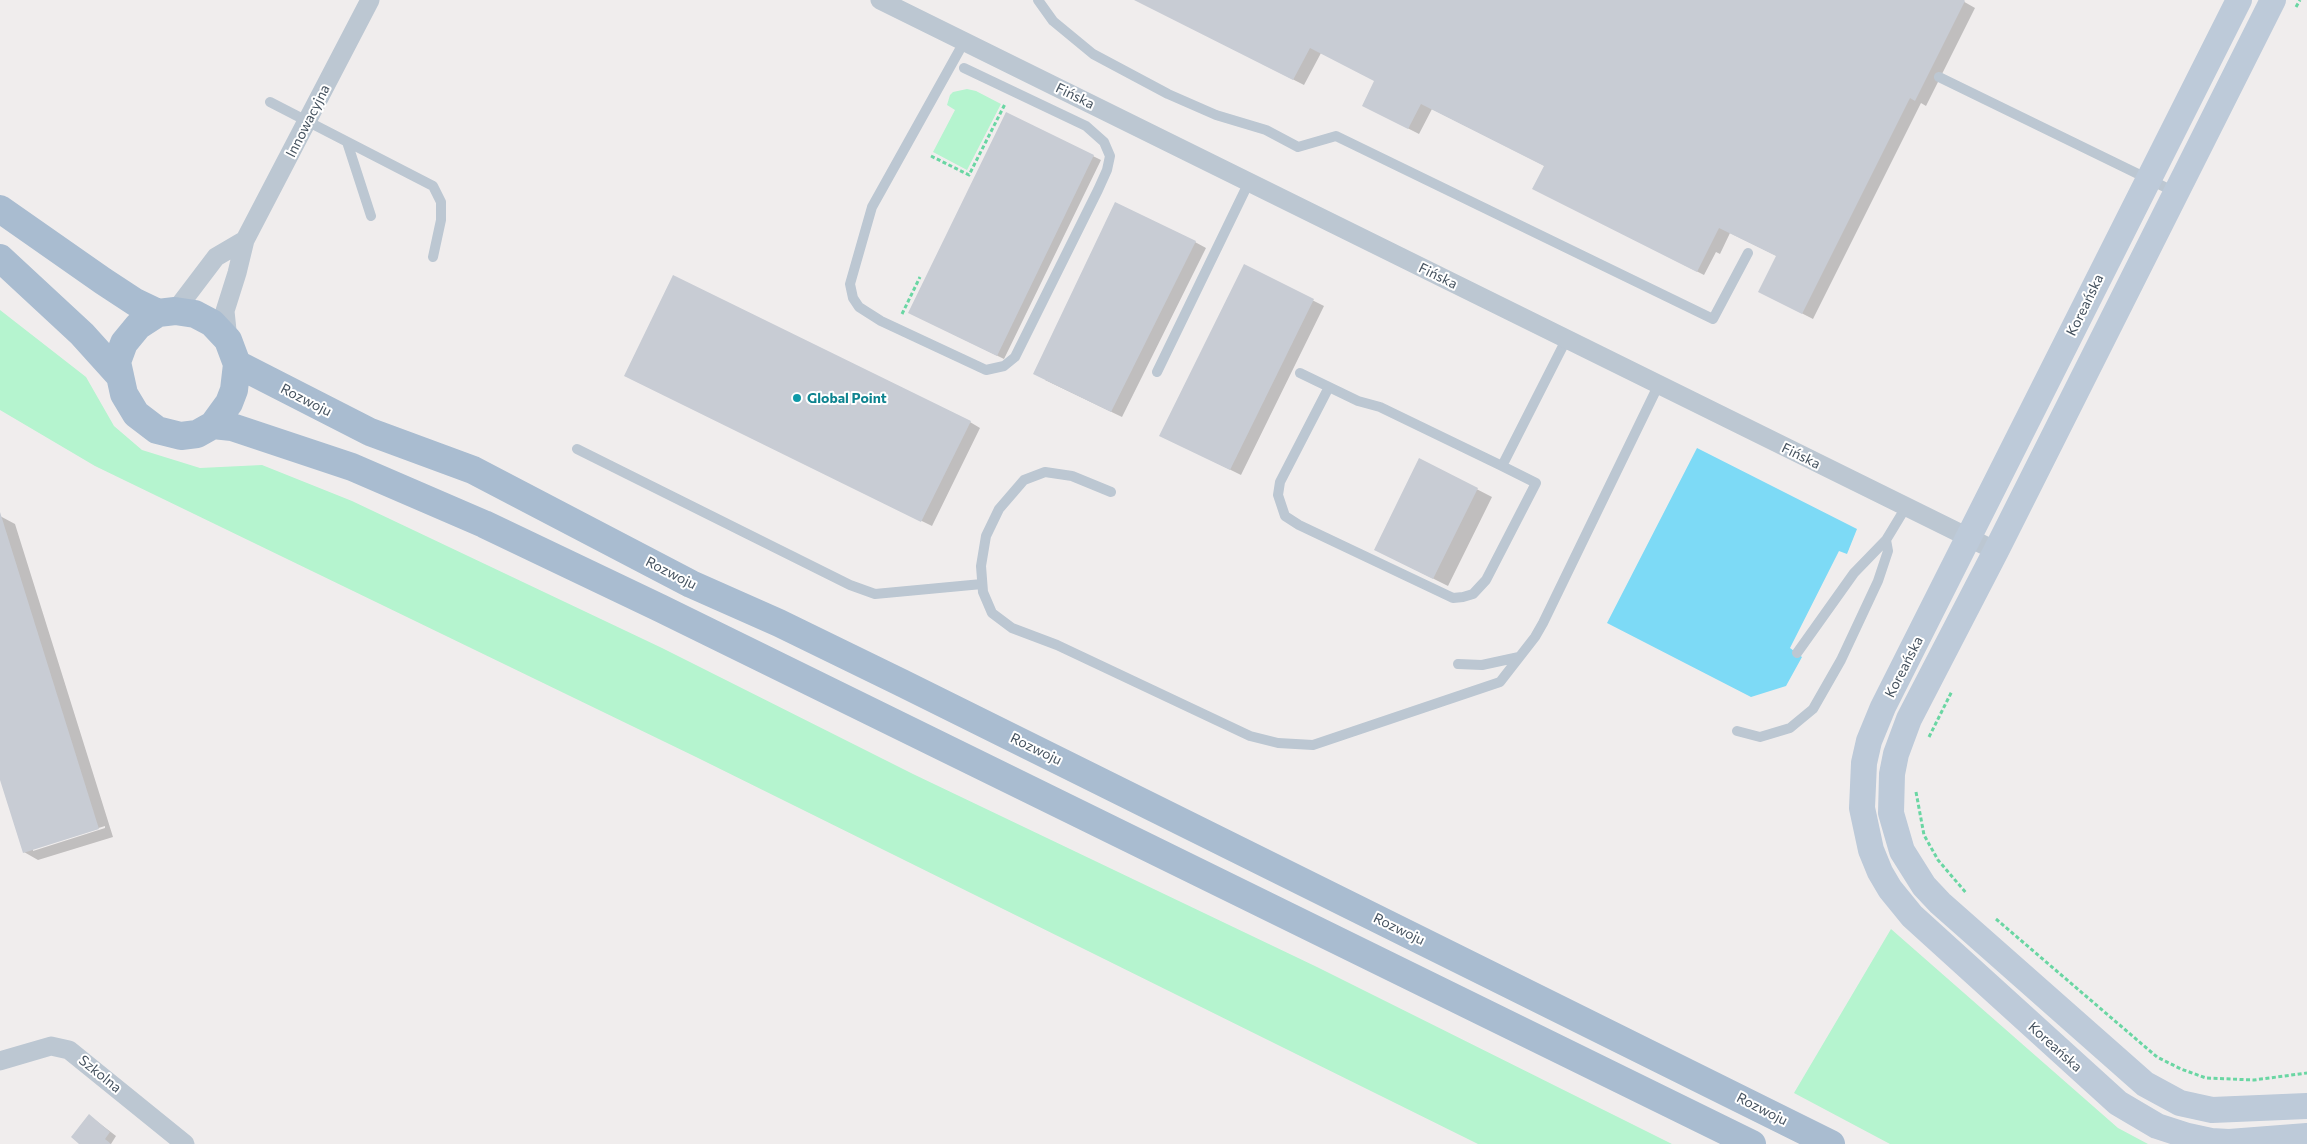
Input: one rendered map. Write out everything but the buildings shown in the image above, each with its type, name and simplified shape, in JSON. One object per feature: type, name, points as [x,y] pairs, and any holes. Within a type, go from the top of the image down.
[{"type":"main road","points":[[0,209],[135,302],[167,312],[204,318],[221,331],[233,352],[234,390],[229,403],[213,425],[197,434],[181,436],[157,430],[147,424],[129,406],[119,375],[117,362],[124,343],[138,326],[167,312]]},
{"type":"main road","points":[[0,258],[82,334],[119,375]]},
{"type":"main road","name":"Rozwoju","points":[[233,352],[370,432],[473,470],[691,584],[779,623],[894,678],[1831,1144]]},
{"type":"main road","points":[[213,425],[232,427],[352,467],[484,524],[687,621],[1752,1144]]},
{"type":"street","name":"Innowacyjna","points":[[233,352],[224,311],[237,274],[245,240],[370,0]]},
{"type":"street","name":"Fińska","points":[[880,0],[1658,386],[1996,551]]},
{"type":"street","name":"Koreańska","points":[[2239,0],[2147,179],[1883,707],[1869,741],[1864,763],[1862,808],[1871,850],[1880,872],[1890,889],[1912,916],[2100,1088],[2127,1109],[2156,1126],[2175,1133],[2211,1141],[2229,1142],[2307,1136]]},
{"type":"street","name":"Koreańska","points":[[2284,4],[2176,192],[1996,551],[1909,718],[1896,754],[1892,774],[1891,814],[1902,851],[1924,886],[1940,903],[2130,1072],[2156,1091],[2180,1103],[2212,1110],[2307,1106]]},
{"type":"street","points":[[167,312],[216,258],[245,240]]},
{"type":"street","name":"Szkolna","points":[[0,1061],[51,1046],[69,1050],[185,1144]]},
{"type":"lane","points":[[1038,0],[1053,21],[1093,54],[1168,94],[1216,115],[1266,130],[1298,147],[1336,136],[1713,319],[1748,253]]},
{"type":"lane","points":[[964,42],[872,207],[850,284],[852,298],[859,307],[895,328],[986,370],[1004,366],[1015,357],[1107,170],[1110,156],[1104,142],[1086,126],[964,68]]},
{"type":"lane","points":[[1939,78],[2176,192]]},
{"type":"lane","points":[[270,102],[433,186],[441,202],[441,220],[433,257]]},
{"type":"lane","points":[[347,142],[371,216]]},
{"type":"lane","points":[[1157,372],[1249,182]]},
{"type":"lane","points":[[1502,466],[1566,340]]},
{"type":"lane","points":[[1300,373],[1329,387],[1358,401],[1380,407],[1536,483],[1486,580],[1473,594],[1452,598],[1299,525],[1285,516],[1278,494],[1280,482],[1329,387]]},
{"type":"lane","points":[[1111,492],[1072,476],[1045,472],[1024,480],[999,509],[986,536],[982,584],[983,592],[992,613],[1012,628],[1057,645],[1250,736],[1278,743],[1313,745],[1500,682],[1535,637],[1543,623],[1658,386]]},
{"type":"lane","points":[[577,449],[850,585],[875,594],[895,594],[982,584]]},
{"type":"lane","points":[[1797,653],[1854,573],[1886,540],[1906,507]]},
{"type":"lane","points":[[1737,731],[1760,737],[1790,728],[1813,709],[1841,660],[1878,581],[1888,551],[1886,540]]},
{"type":"lane","points":[[1458,664],[1482,666],[1519,657]]},
{"type":"path","points":[[2284,4],[2300,0]]},
{"type":"path","points":[[931,156],[968,175],[1006,101]]},
{"type":"path","points":[[895,328],[920,276]]},
{"type":"path","points":[[1925,745],[1955,685]]},
{"type":"path","points":[[1916,789],[1924,835],[1938,860],[1968,895]]},
{"type":"path","points":[[1990,914],[2157,1057],[2181,1069],[2206,1078],[2254,1080],[2307,1073]]},
{"type":"green space","points":[[967,89],[976,91],[1001,104],[967,170],[933,152],[955,110],[947,105],[950,95],[953,92]]},
{"type":"green space","points":[[0,310],[86,377],[114,426],[142,450],[200,468],[262,465],[352,501],[662,648],[913,774],[1317,967],[1672,1144],[1478,1144],[696,757],[95,466],[0,410]]},
{"type":"green space","points":[[1891,929],[2118,1128],[2148,1144],[1890,1144],[1794,1093]]},
{"type":"water","points":[[1697,448],[1857,529],[1847,554],[1839,551],[1790,648],[1802,657],[1786,686],[1751,697],[1607,623]]},
{"type":"place","name":"Global Point","points":[[797,398]]}]
